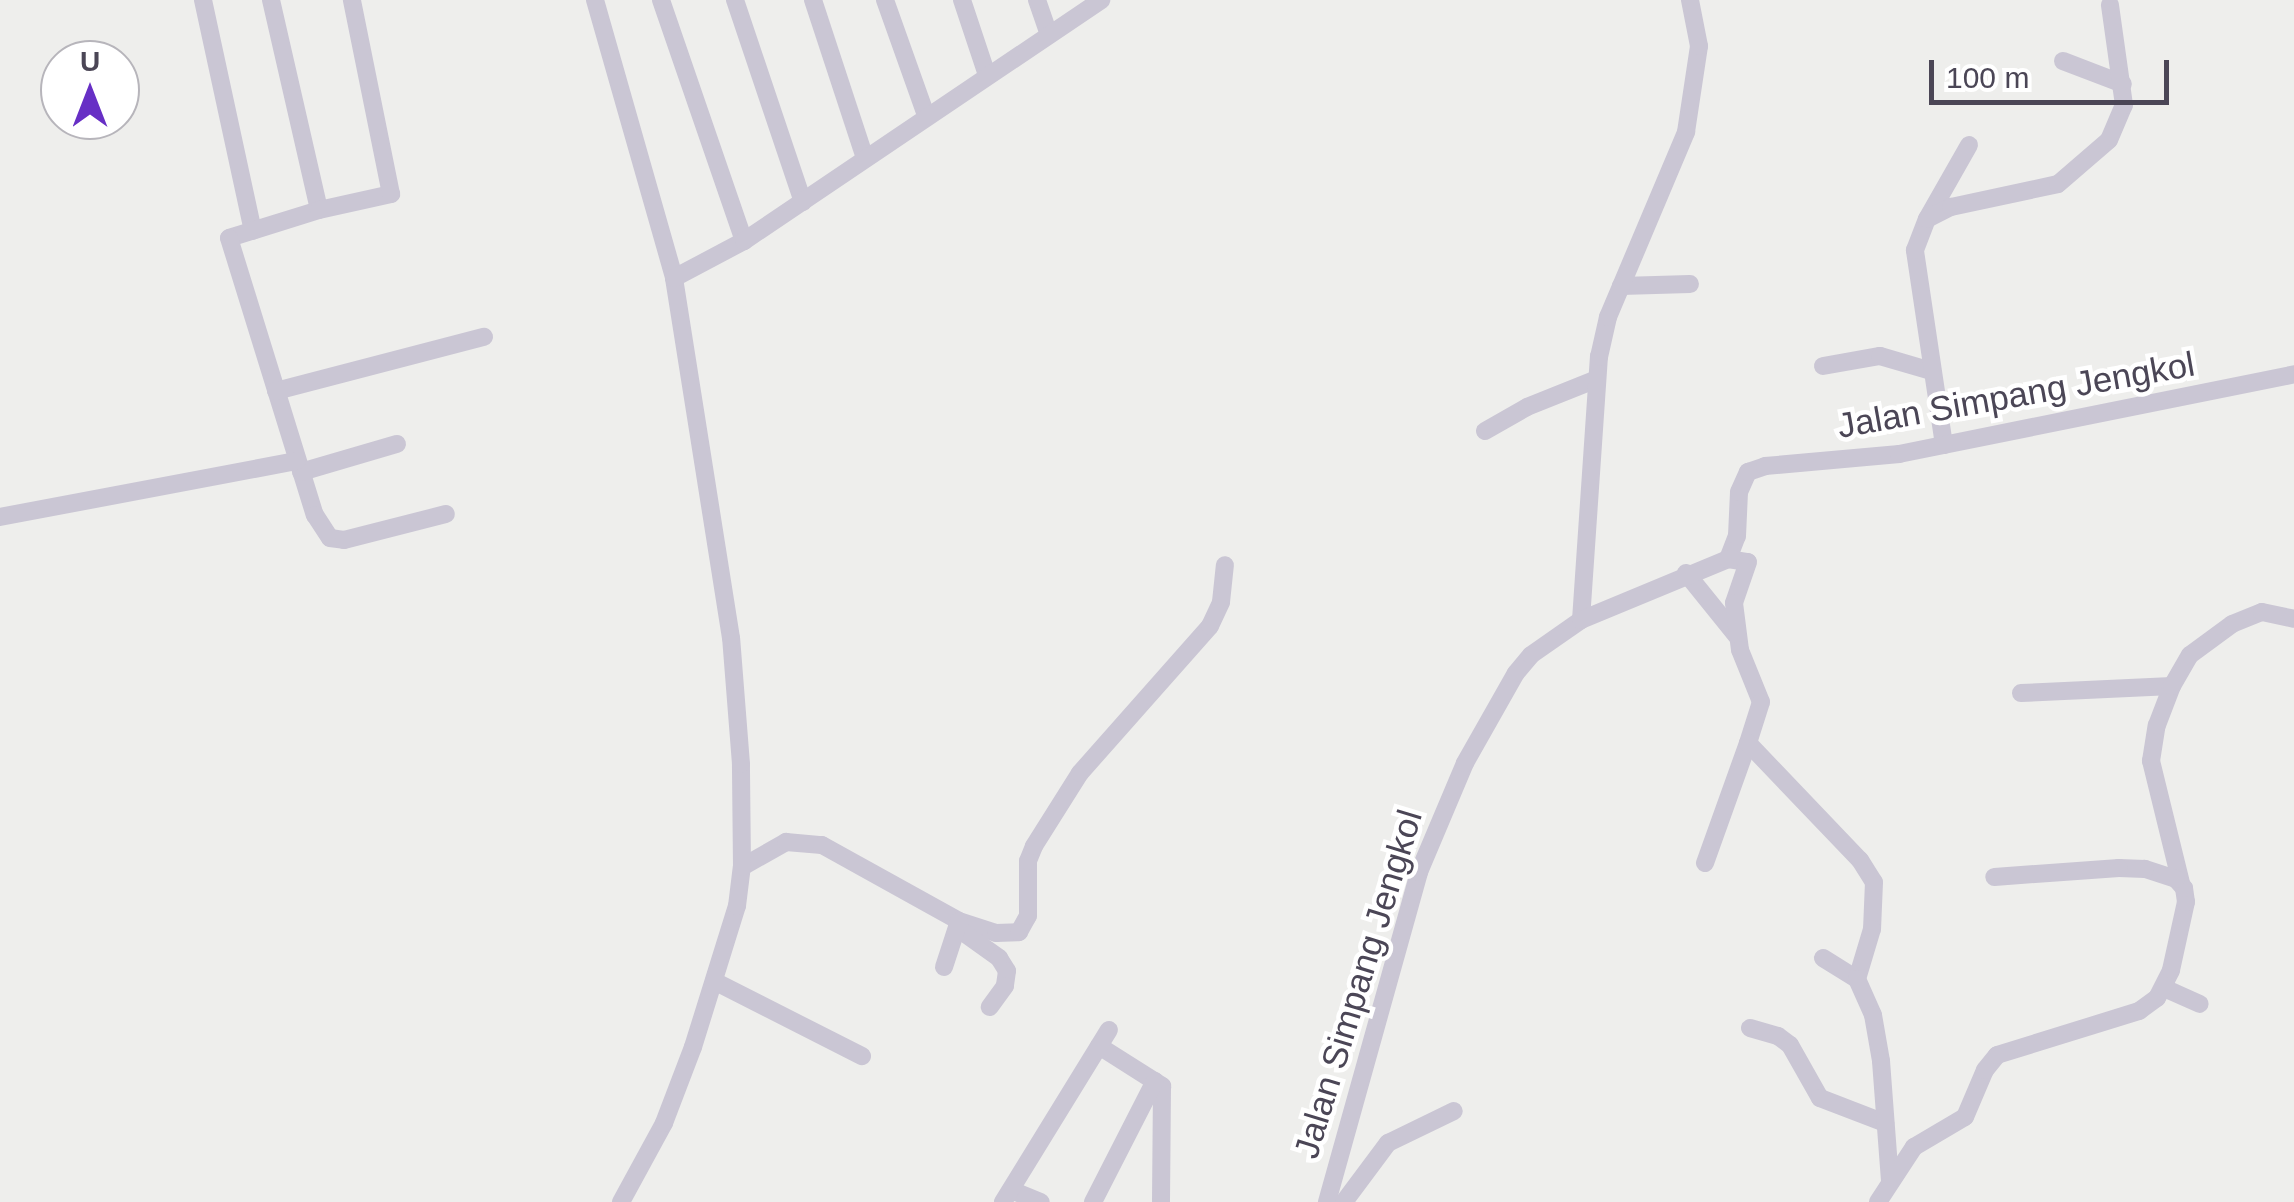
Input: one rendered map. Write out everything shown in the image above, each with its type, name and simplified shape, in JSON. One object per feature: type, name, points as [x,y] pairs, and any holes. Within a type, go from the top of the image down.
[{"type":"street","points":[[203,0],[254,230]]},
{"type":"street","points":[[270,0],[319,210]]},
{"type":"street","points":[[352,0],[391,194],[319,210],[229,238],[321,527],[337,540],[362,538],[446,514]]},
{"type":"street","points":[[595,0],[674,278],[731,638],[742,764],[742,867],[737,906],[664,1122],[620,1202]]},
{"type":"street","points":[[660,0],[744,241]]},
{"type":"street","points":[[735,0],[804,202]]},
{"type":"street","points":[[813,0],[865,158]]},
{"type":"street","points":[[885,0],[926,116]]},
{"type":"street","points":[[962,0],[988,75]]},
{"type":"street","points":[[1037,0],[1049,34]]},
{"type":"street","points":[[674,278],[744,241],[804,202],[1101,0]]},
{"type":"street","points":[[1582,620],[1603,336],[1686,132],[1699,46],[1690,0]]},
{"type":"street","points":[[1927,219],[1951,207],[2049,188],[2078,172],[2116,128],[2124,104],[2124,84],[2110,5]]},
{"type":"street","points":[[2063,61],[2124,84]]},
{"type":"street","points":[[1944,445],[1915,250],[1927,219],[1969,145]]},
{"type":"street","points":[[1621,286],[1690,284]]},
{"type":"street","points":[[276,392],[484,336]]},
{"type":"street","points":[[1823,366],[1880,356],[1932,371]]},
{"type":"street","name":"Jalan Simpang Jengkol","points":[[1327,1202],[1394,954],[1435,830],[1465,764],[1516,673],[1531,655],[1582,620],[1686,573],[1728,559],[1737,536],[1740,492],[1748,472],[1789,462],[1854,462],[2294,374]]},
{"type":"street","points":[[1485,431],[1527,407],[1597,378]]},
{"type":"street","points":[[0,517],[299,467],[397,444]]},
{"type":"street","points":[[1705,863],[1761,702],[1737,637],[1734,602],[1748,562],[1728,559]]},
{"type":"street","points":[[958,925],[996,933],[1022,930],[1028,916],[1028,861],[1034,846],[1080,773],[1210,626],[1221,602],[1224,565]]},
{"type":"street","points":[[1686,573],[1737,637]]},
{"type":"street","points":[[1878,1202],[1914,1148],[1965,1117],[1985,1070],[1997,1055],[2124,1018],[2146,1008],[2164,988],[2184,921],[2186,894],[2151,761],[2158,725],[2172,686],[2190,655],[2232,624],[2262,612],[2294,618]]},
{"type":"street","points":[[2021,693],[2172,686]]},
{"type":"street","points":[[1748,743],[1869,871],[1874,910],[1857,979],[1878,1038],[1890,1182]]},
{"type":"street","points":[[742,867],[786,842],[822,845],[958,925],[998,958],[1007,971],[1006,986],[990,1007]]},
{"type":"street","points":[[1994,877],[2146,869],[2181,883]]},
{"type":"street","points":[[944,967],[958,925]]},
{"type":"street","points":[[1823,958],[1857,979]]},
{"type":"street","points":[[714,981],[862,1056]]},
{"type":"street","points":[[2164,988],[2200,1004]]},
{"type":"street","points":[[1750,1028],[1778,1036],[1790,1045],[1820,1098],[1886,1123]]},
{"type":"street","points":[[1041,1202],[1007,1196],[1104,1038],[1156,1081],[1164,1096],[1161,1202]]},
{"type":"street","points":[[1093,1202],[1156,1081]]},
{"type":"street","points":[[1344,1202],[1388,1143],[1454,1111]]}]
